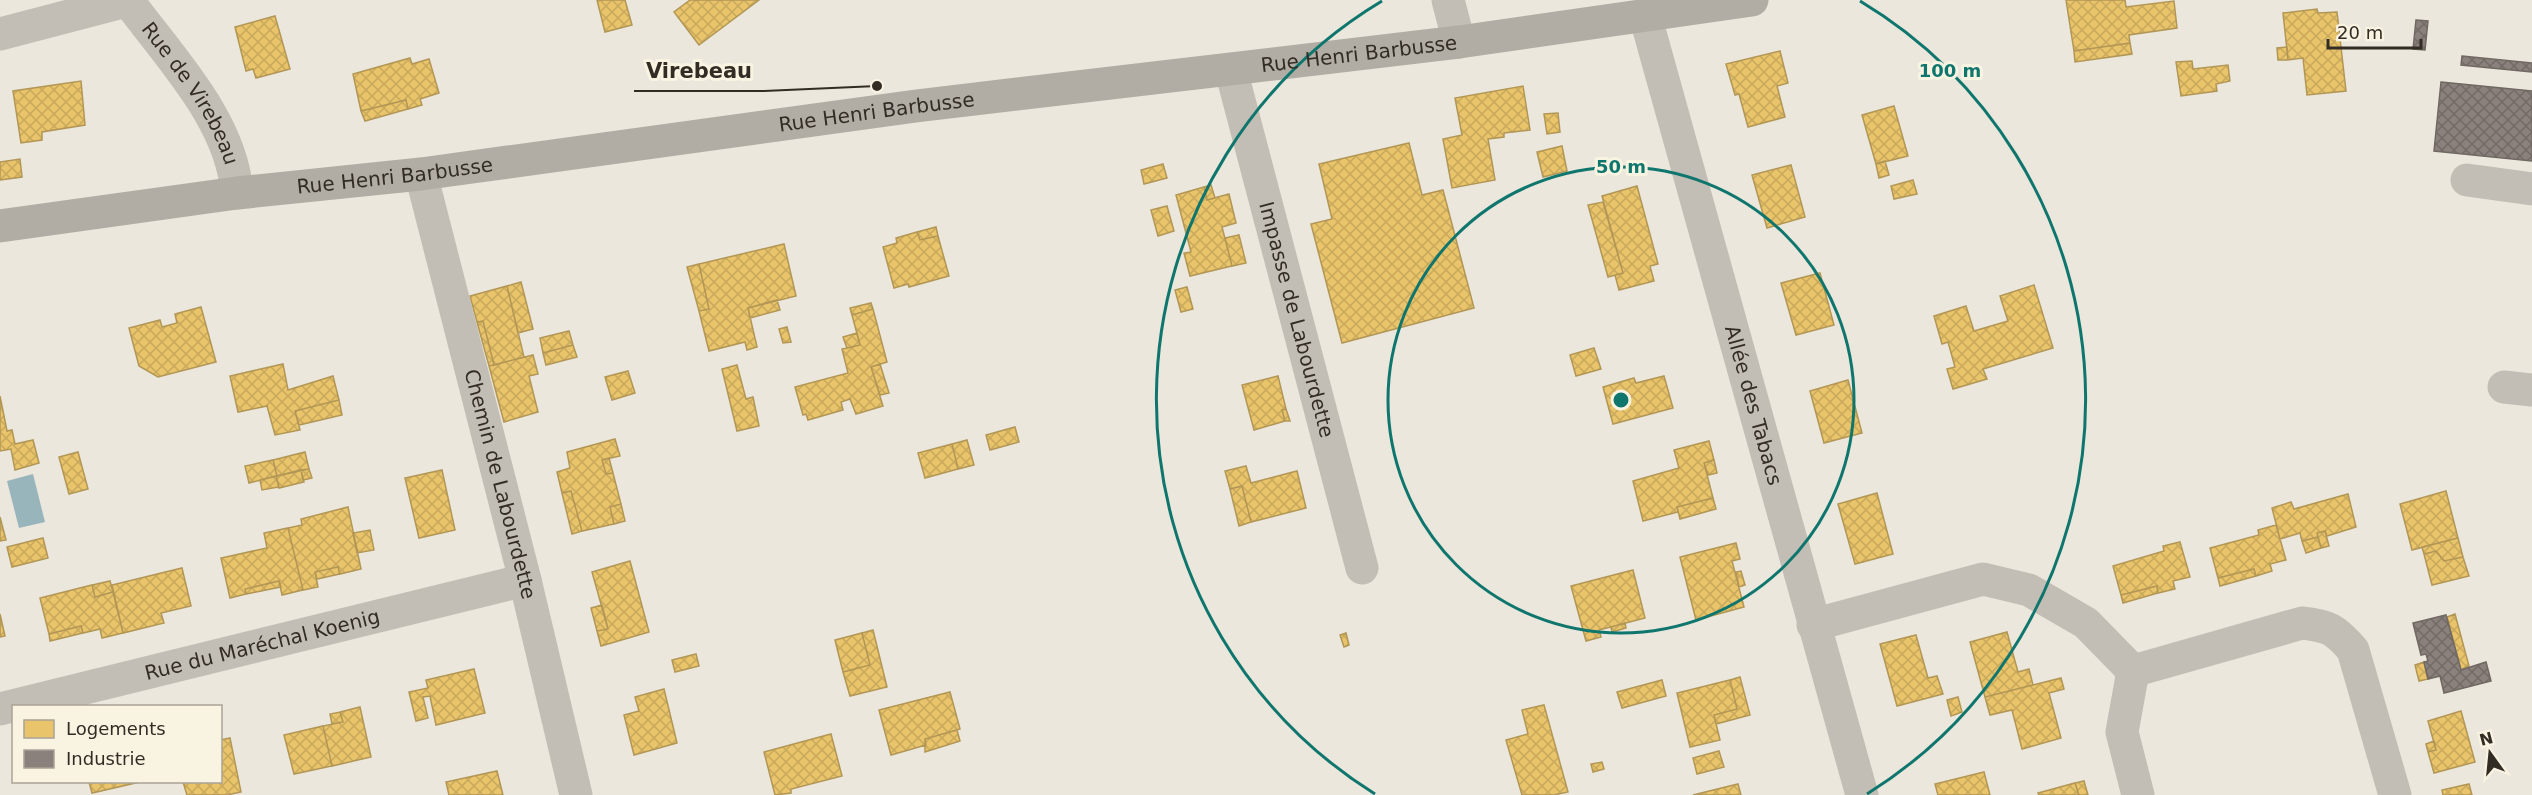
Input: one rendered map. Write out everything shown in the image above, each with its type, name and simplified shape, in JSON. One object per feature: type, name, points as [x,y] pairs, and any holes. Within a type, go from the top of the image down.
[{"type":"main road","name":"Rue Henri Barbusse","points":[[0,226],[237,193],[421,174],[916,106],[1459,42],[1752,0]]},
{"type":"street","points":[[1448,0],[1459,42]]},
{"type":"street","name":"Rue de Virebeau","points":[[0,34],[129,1],[207,109],[228,146],[234,165],[237,193]]},
{"type":"street","name":"Allée des Tabacs","points":[[1644,15],[1862,795]]},
{"type":"street","name":"Impasse de Labourdette","points":[[1231,70],[1362,568]]},
{"type":"street","name":"Chemin de Labourdette","points":[[421,174],[525,580],[576,795]]},
{"type":"street","points":[[2467,180],[2532,189]]},
{"type":"street","points":[[1814,625],[1983,579],[2029,590],[2086,623],[2133,671]]},
{"type":"street","name":"Rue du Maréchal Koenig","points":[[16,705],[525,580]]},
{"type":"street","points":[[2133,671],[2302,623],[2326,625],[2340,635],[2353,650],[2395,795]]},
{"type":"street","points":[[2133,671],[2122,732],[2138,795]]},
{"type":"water","points":[[33,474],[45,522],[19,528],[7,481]]},
{"type":"building: Logements","points":[[597,0],[625,0],[632,25],[605,32]]},
{"type":"building: Logements","points":[[690,0],[759,0],[699,45],[674,12]]},
{"type":"building: Logements","points":[[2066,0],[2125,0],[2126,7],[2174,1],[2177,28],[2129,35],[2130,43],[2074,51]]},
{"type":"building: Logements","points":[[2317,9],[2318,13],[2337,12],[2346,91],[2307,95],[2303,58],[2288,60],[2283,13]]},
{"type":"building: Logements","points":[[275,16],[290,69],[256,78],[253,69],[246,71],[235,27]]},
{"type":"building: Logements","points":[[2130,43],[2132,54],[2075,62],[2074,51]]},
{"type":"building: Logements","points":[[2287,47],[2288,60],[2278,60],[2277,48]]},
{"type":"building: Logements","points":[[1780,51],[1788,83],[1777,86],[1785,117],[1748,127],[1739,94],[1735,95],[1726,64]]},
{"type":"building: Logements","points":[[410,58],[412,64],[429,59],[439,93],[420,99],[422,105],[408,109],[406,100],[361,111],[353,74]]},
{"type":"building: Logements","points":[[2192,61],[2193,69],[2228,65],[2230,81],[2216,84],[2217,91],[2181,96],[2176,62]]},
{"type":"building: Logements","points":[[81,81],[85,125],[42,132],[42,140],[21,143],[13,91]]},
{"type":"building: Logements","points":[[1523,86],[1530,130],[1504,133],[1504,137],[1488,139],[1495,180],[1452,188],[1443,139],[1462,135],[1455,98]]},
{"type":"building: Logements","points":[[406,100],[408,109],[365,121],[361,111]]},
{"type":"building: Logements","points":[[1894,106],[1908,156],[1876,164],[1862,115]]},
{"type":"building: Logements","points":[[1558,113],[1560,132],[1547,134],[1544,114]]},
{"type":"building: Logements","points":[[1409,143],[1422,195],[1443,190],[1474,308],[1342,343],[1311,224],[1332,219],[1319,164]]},
{"type":"building: Logements","points":[[1562,146],[1567,171],[1543,177],[1537,152]]},
{"type":"building: Logements","points":[[20,159],[22,177],[0,180],[0,162]]},
{"type":"building: Logements","points":[[1885,161],[1889,175],[1879,178],[1876,164]]},
{"type":"building: Logements","points":[[1163,164],[1167,178],[1144,184],[1141,170]]},
{"type":"building: Logements","points":[[1791,165],[1805,217],[1767,228],[1752,175]]},
{"type":"building: Logements","points":[[1913,180],[1917,194],[1894,199],[1891,186]]},
{"type":"building: Logements","points":[[1211,185],[1215,198],[1207,200],[1204,187]]},
{"type":"building: Logements","points":[[1637,186],[1658,264],[1650,266],[1654,281],[1619,290],[1615,275],[1623,273],[1602,196]]},
{"type":"building: Logements","points":[[1204,187],[1207,200],[1229,194],[1236,223],[1222,227],[1232,266],[1190,276],[1184,253],[1191,252],[1176,195]]},
{"type":"building: Logements","points":[[1603,202],[1623,273],[1608,277],[1588,205]]},
{"type":"building: Logements","points":[[1167,206],[1174,231],[1158,236],[1151,210]]},
{"type":"building: Logements","points":[[936,227],[938,236],[920,240],[917,232]]},
{"type":"building: Logements","points":[[917,232],[920,240],[938,236],[949,276],[909,287],[908,284],[894,288],[883,247],[897,243],[896,238]]},
{"type":"building: Logements","points":[[1239,235],[1246,263],[1232,266],[1225,238]]},
{"type":"building: Logements","points":[[784,244],[796,296],[748,308],[757,347],[747,350],[745,342],[709,351],[699,311],[709,309],[699,264]]},
{"type":"building: Logements","points":[[699,264],[709,309],[699,311],[687,267]]},
{"type":"building: Logements","points":[[1820,273],[1834,325],[1796,335],[1781,283]]},
{"type":"building: Logements","points":[[521,282],[533,329],[518,333],[507,286]]},
{"type":"building: Logements","points":[[2034,285],[2053,348],[1983,369],[1987,379],[1953,389],[1947,369],[1955,367],[1948,342],[1942,344],[1934,316],[1966,306],[1974,331],[2008,321],[2000,296]]},
{"type":"building: Logements","points":[[507,286],[524,357],[494,365],[483,321],[477,322],[470,296]]},
{"type":"building: Logements","points":[[1187,287],[1193,309],[1181,312],[1175,290]]},
{"type":"building: Logements","points":[[777,300],[780,310],[750,318],[748,308]]},
{"type":"building: Logements","points":[[871,303],[873,309],[852,315],[850,308]]},
{"type":"building: Logements","points":[[201,307],[216,362],[158,377],[139,366],[129,328],[160,320],[162,327],[177,323],[175,314]]},
{"type":"building: Logements","points":[[873,309],[887,362],[871,367],[883,406],[856,414],[850,399],[841,402],[843,410],[808,420],[806,414],[803,415],[795,387],[848,373],[842,349],[860,345],[852,315]]},
{"type":"building: Logements","points":[[483,321],[494,365],[489,366],[477,322]]},
{"type":"building: Logements","points":[[787,327],[791,342],[783,343],[779,329]]},
{"type":"building: Logements","points":[[569,331],[573,345],[543,353],[540,338]]},
{"type":"building: Logements","points":[[857,333],[860,345],[847,348],[843,337]]},
{"type":"building: Logements","points":[[573,345],[577,357],[546,365],[543,353]]},
{"type":"building: Logements","points":[[1594,348],[1601,369],[1576,376],[1570,355]]},
{"type":"building: Logements","points":[[533,355],[538,374],[529,376],[538,412],[504,422],[489,366]]},
{"type":"building: Logements","points":[[283,364],[288,390],[333,376],[339,400],[295,411],[300,430],[275,435],[267,406],[238,412],[230,376]]},
{"type":"building: Logements","points":[[880,364],[889,393],[880,395],[871,367]]},
{"type":"building: Logements","points":[[737,365],[746,399],[753,397],[759,426],[737,431],[722,369]]},
{"type":"building: Logements","points":[[628,371],[635,393],[612,400],[605,377]]},
{"type":"building: Logements","points":[[1278,376],[1286,409],[1282,410],[1285,421],[1254,430],[1242,385]]},
{"type":"building: Logements","points":[[1664,376],[1673,408],[1613,424],[1603,387],[1634,378],[1636,383]]},
{"type":"building: Logements","points":[[1848,380],[1862,433],[1824,443],[1810,391]]},
{"type":"building: Logements","points":[[0,396],[7,431],[12,430],[15,444],[33,440],[39,463],[15,470],[11,449],[0,451]]},
{"type":"building: Logements","points":[[339,400],[342,415],[299,425],[295,411]]},
{"type":"building: Logements","points":[[1286,409],[1290,421],[1285,421],[1282,410]]},
{"type":"building: Logements","points":[[1015,427],[1019,442],[990,450],[986,435]]},
{"type":"building: Logements","points":[[615,439],[620,456],[602,460],[606,474],[613,473],[621,504],[610,507],[614,524],[582,531],[571,491],[562,493],[557,472],[570,468],[567,452]]},
{"type":"building: Logements","points":[[967,440],[974,465],[958,469],[952,444]]},
{"type":"building: Logements","points":[[1709,441],[1714,460],[1704,463],[1713,498],[1677,507],[1678,512],[1643,521],[1633,481],[1679,468],[1674,450]]},
{"type":"building: Logements","points":[[952,444],[958,469],[925,478],[918,453]]},
{"type":"building: Logements","points":[[78,452],[88,489],[69,494],[59,457]]},
{"type":"building: Logements","points":[[305,452],[309,469],[277,476],[273,460]]},
{"type":"building: Logements","points":[[609,458],[613,473],[606,474],[602,460]]},
{"type":"building: Logements","points":[[273,460],[277,476],[249,483],[245,466]]},
{"type":"building: Logements","points":[[1714,460],[1717,473],[1708,475],[1704,463]]},
{"type":"building: Logements","points":[[1246,466],[1251,483],[1297,471],[1306,508],[1251,522],[1242,486],[1230,489],[1225,471]]},
{"type":"building: Logements","points":[[309,469],[312,478],[303,480],[301,470]]},
{"type":"building: Logements","points":[[301,470],[304,482],[279,488],[276,476]]},
{"type":"building: Logements","points":[[442,470],[455,530],[419,538],[405,478]]},
{"type":"building: Logements","points":[[276,476],[279,487],[262,490],[260,480]]},
{"type":"building: Logements","points":[[1242,486],[1251,522],[1239,526],[1230,489]]},
{"type":"building: Logements","points":[[571,491],[582,531],[572,534],[562,493]]},
{"type":"building: Logements","points":[[2446,491],[2458,538],[2412,550],[2400,504]]},
{"type":"building: Logements","points":[[1877,493],[1893,554],[1855,564],[1838,504]]},
{"type":"building: Logements","points":[[2348,494],[2356,527],[2327,536],[2325,531],[2317,533],[2318,537],[2302,541],[2300,533],[2280,539],[2272,508],[2291,502],[2294,509]]},
{"type":"building: Logements","points":[[1713,498],[1716,509],[1680,519],[1677,507]]},
{"type":"building: Logements","points":[[621,504],[625,521],[614,524],[610,507]]},
{"type":"building: Logements","points":[[348,507],[361,569],[340,574],[338,567],[315,572],[318,587],[303,590],[288,528],[302,525],[301,519]]},
{"type":"building: Logements","points":[[0,517],[6,540],[0,541]]},
{"type":"building: Logements","points":[[2276,525],[2286,560],[2270,564],[2272,571],[2256,576],[2254,569],[2218,578],[2210,548],[2259,535],[2258,530]]},
{"type":"building: Logements","points":[[288,528],[303,590],[282,595],[279,581],[245,589],[246,594],[230,598],[221,558],[267,548],[264,533]]},
{"type":"building: Logements","points":[[370,530],[374,550],[357,553],[353,533]]},
{"type":"building: Logements","points":[[2325,531],[2329,546],[2321,548],[2317,533]]},
{"type":"building: Logements","points":[[2318,537],[2321,548],[2306,553],[2302,541]]},
{"type":"building: Logements","points":[[43,538],[48,558],[12,567],[7,547]]},
{"type":"building: Logements","points":[[2458,538],[2463,557],[2444,561],[2436,551],[2424,554],[2422,547]]},
{"type":"building: Logements","points":[[2180,542],[2190,577],[2173,581],[2175,589],[2158,593],[2157,586],[2121,595],[2113,566],[2164,551],[2163,546]]},
{"type":"building: Logements","points":[[1736,543],[1740,559],[1732,561],[1744,607],[1696,620],[1680,557]]},
{"type":"building: Logements","points":[[2436,551],[2444,561],[2463,557],[2469,576],[2432,585],[2424,554]]},
{"type":"building: Logements","points":[[630,561],[649,632],[601,646],[597,631],[608,629],[592,572]]},
{"type":"building: Logements","points":[[338,567],[340,574],[317,579],[315,572]]},
{"type":"building: Logements","points":[[182,568],[191,606],[161,613],[164,623],[123,633],[112,585]]},
{"type":"building: Logements","points":[[2254,569],[2256,576],[2220,586],[2218,578]]},
{"type":"building: Logements","points":[[1633,570],[1645,618],[1599,630],[1601,637],[1586,641],[1571,586]]},
{"type":"building: Logements","points":[[1741,571],[1745,585],[1739,587],[1736,572]]},
{"type":"building: Logements","points":[[110,581],[113,592],[95,597],[92,585]]},
{"type":"building: Logements","points":[[279,581],[281,587],[246,594],[245,589]]},
{"type":"building: Logements","points":[[92,585],[95,597],[113,592],[123,633],[102,638],[100,629],[83,633],[81,626],[49,634],[40,598]]},
{"type":"building: Logements","points":[[2157,586],[2158,593],[2123,603],[2121,595]]},
{"type":"building: Logements","points":[[602,605],[608,629],[597,631],[591,608]]},
{"type":"building: Logements","points":[[0,614],[5,636],[0,637]]},
{"type":"building: Logements","points":[[2455,614],[2469,666],[2461,670],[2447,617]]},
{"type":"building: Logements","points":[[1625,623],[1626,628],[1612,632],[1611,627]]},
{"type":"building: Logements","points":[[81,626],[83,633],[50,641],[49,634]]},
{"type":"building: Logements","points":[[873,630],[887,687],[850,696],[843,672],[870,665],[862,633]]},
{"type":"building: Logements","points":[[2007,632],[2018,672],[2029,669],[2033,685],[1985,697],[1970,642]]},
{"type":"building: Logements","points":[[862,633],[870,665],[843,672],[835,640]]},
{"type":"building: Logements","points":[[1346,633],[1349,645],[1344,647],[1340,635]]},
{"type":"building: Logements","points":[[1916,635],[1928,678],[1937,676],[1943,694],[1897,706],[1880,644]]},
{"type":"building: Logements","points":[[696,654],[699,666],[675,672],[672,660]]},
{"type":"building: Logements","points":[[2424,662],[2428,679],[2419,681],[2415,665]]},
{"type":"building: Logements","points":[[474,669],[485,713],[436,725],[430,696],[423,697],[428,718],[416,721],[409,692],[428,688],[426,680]]},
{"type":"building: Logements","points":[[1740,677],[1750,715],[1716,724],[1714,715],[1737,709],[1730,680]]},
{"type":"building: Logements","points":[[2061,678],[2064,689],[2049,693],[2061,738],[2022,749],[2012,710],[1990,715],[1985,697]]},
{"type":"building: Logements","points":[[1662,680],[1666,696],[1622,708],[1617,692]]},
{"type":"building: Logements","points":[[1730,680],[1737,709],[1714,715],[1720,740],[1690,747],[1677,693]]},
{"type":"building: Logements","points":[[664,689],[677,743],[634,755],[624,715],[639,711],[635,697]]},
{"type":"building: Logements","points":[[950,692],[960,729],[925,739],[926,745],[891,755],[879,710]]},
{"type":"building: Logements","points":[[1958,697],[1962,712],[1951,716],[1947,700]]},
{"type":"building: Logements","points":[[1544,705],[1568,792],[1554,795],[1522,795],[1506,740],[1528,734],[1522,710]]},
{"type":"building: Logements","points":[[360,707],[371,757],[332,766],[323,726],[343,722],[340,712]]},
{"type":"building: Logements","points":[[2461,711],[2475,762],[2434,773],[2428,752],[2436,750],[2428,721]]},
{"type":"building: Logements","points":[[340,712],[343,722],[332,724],[330,714]]},
{"type":"building: Logements","points":[[323,726],[332,766],[294,774],[284,735]]},
{"type":"building: Logements","points":[[957,730],[960,741],[925,752],[925,739]]},
{"type":"building: Logements","points":[[831,734],[842,776],[791,789],[791,793],[775,795],[764,752]]},
{"type":"building: Logements","points":[[230,738],[241,792],[227,795],[187,795],[183,783],[222,783],[222,740]]},
{"type":"building: Logements","points":[[2434,741],[2436,750],[2428,752],[2426,744]]},
{"type":"building: Logements","points":[[1719,751],[1724,767],[1697,774],[1693,758]]},
{"type":"building: Logements","points":[[1602,762],[1604,769],[1593,772],[1591,764]]},
{"type":"building: Logements","points":[[497,771],[503,795],[449,795],[446,782]]},
{"type":"building: Logements","points":[[1984,772],[1990,795],[1938,795],[1935,784]]},
{"type":"building: Logements","points":[[2084,781],[2088,795],[2079,795],[2075,783]]},
{"type":"building: Logements","points":[[89,783],[136,783],[92,793]]},
{"type":"building: Logements","points":[[2075,783],[2079,795],[2039,795],[2038,793]]},
{"type":"building: Logements","points":[[1738,784],[1741,795],[1693,795]]},
{"type":"building: Logements","points":[[2469,784],[2472,795],[2443,795],[2442,790]]},
{"type":"building: Industrie","points":[[2416,20],[2428,21],[2425,50],[2413,49]]},
{"type":"building: Industrie","points":[[2462,56],[2532,63],[2532,72],[2461,65]]},
{"type":"building: Industrie","points":[[2441,82],[2532,91],[2532,161],[2434,151]]},
{"type":"building: Industrie","points":[[2446,615],[2461,670],[2486,662],[2491,681],[2444,693],[2440,676],[2428,679],[2424,662],[2428,661],[2426,654],[2421,655],[2413,623]]},
{"type":"place","name":"Virebeau","points":[[877,86]]}]
